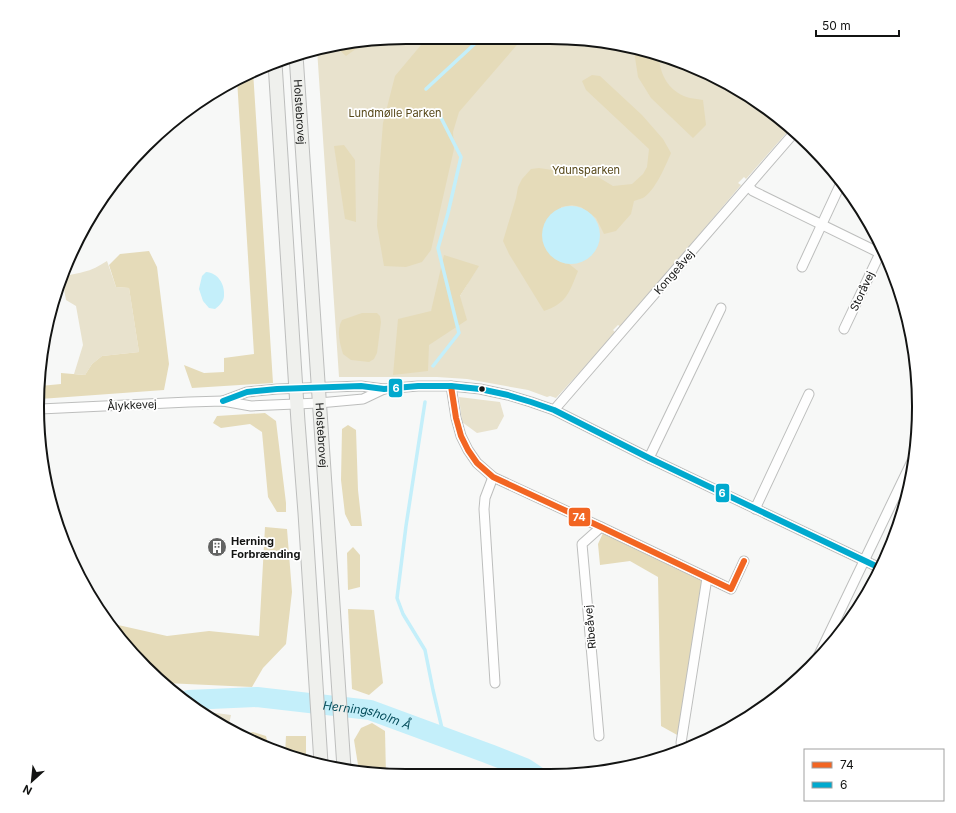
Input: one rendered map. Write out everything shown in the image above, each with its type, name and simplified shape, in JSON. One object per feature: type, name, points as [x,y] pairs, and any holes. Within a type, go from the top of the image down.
[{"type":"main road","name":"Holstebrovej","points":[[296,61],[344,763]]},
{"type":"main road","name":"Holstebrovej","points":[[275,69],[297,404],[306,513],[321,759]]},
{"type":"street","name":"Kongeåvej","points":[[554,410],[749,187],[791,136]]},
{"type":"street","name":"Storåvej","points":[[749,187],[753,191],[876,249]]},
{"type":"street","points":[[802,267],[839,188]]},
{"type":"street","name":"Storåvej","points":[[844,329],[880,257]]},
{"type":"street","points":[[649,458],[721,308]]},
{"type":"street","name":"Ålykkevej","points":[[223,401],[247,392],[277,389],[361,386],[384,389]]},
{"type":"street","points":[[384,389],[418,386],[451,386],[480,389],[508,395],[554,410],[649,458],[875,566]]},
{"type":"street","points":[[451,386],[456,418],[461,436],[477,463],[493,477],[731,589],[744,561]]},
{"type":"street","name":"Ålykkevej","points":[[44,409],[223,401],[251,406],[319,403],[363,399],[384,389]]},
{"type":"street","points":[[755,509],[809,394]]},
{"type":"street","points":[[826,641],[905,475]]},
{"type":"street","points":[[493,477],[485,498],[484,509],[495,683]]},
{"type":"street","name":"Ribeåvej","points":[[599,736],[582,544],[601,527]]},
{"type":"street","points":[[681,743],[707,578]]},
{"type":"green space","name":"Ydunsparken","points":[[406,44],[550,44],[597,47],[643,56],[666,63],[710,81],[751,105],[787,132],[746,179],[744,177],[738,183],[741,185],[621,327],[618,325],[613,330],[616,333],[556,398],[550,396],[547,397],[528,390],[467,379],[437,377],[339,377],[317,55],[359,47]],"holes":[[[468,283],[460,296],[427,321],[431,311]]]},
{"type":"green space","name":"Lundmølle Parken","points":[[422,44],[518,44],[459,112],[453,132],[454,149],[431,250],[422,262],[406,267],[384,266],[377,226],[383,123],[395,76]]},
{"type":"green space","points":[[358,47],[346,56],[340,50]]},
{"type":"green space","points":[[634,54],[659,61],[662,72],[668,84],[672,88],[683,96],[703,100],[706,125],[693,138],[651,98],[638,77]]},
{"type":"green space","points":[[592,75],[600,76],[642,115],[663,139],[671,153],[652,190],[643,198],[634,201],[631,214],[616,231],[604,234],[596,218],[581,207],[572,205],[561,207],[560,262],[569,264],[578,271],[569,291],[562,301],[552,308],[544,311],[509,254],[503,241],[518,187],[522,179],[531,169],[539,168],[598,177],[613,186],[632,184],[643,174],[647,167],[649,149],[586,90],[582,81]]},
{"type":"green space","points":[[253,78],[273,383],[192,388],[184,365],[204,373],[224,372],[224,358],[254,354],[237,86]]},
{"type":"green space","points":[[344,145],[355,160],[356,222],[345,219],[334,146]]},
{"type":"green space","points":[[149,251],[157,267],[169,364],[164,390],[44,399],[45,386],[61,384],[61,373],[85,375],[92,364],[102,356],[139,352],[129,288],[116,287],[109,265],[120,254]]},
{"type":"green space","points":[[444,255],[479,266],[460,296],[467,320],[429,345],[428,371],[393,375],[398,319],[431,311]]},
{"type":"green space","points":[[107,261],[116,287],[129,288],[139,352],[102,356],[92,364],[85,375],[74,374],[83,345],[76,306],[66,300],[64,288],[69,276],[98,266]]},
{"type":"green space","points":[[362,313],[377,313],[380,316],[381,322],[377,353],[374,359],[369,362],[351,360],[343,354],[339,337],[339,328],[342,320]]},
{"type":"green space","points":[[459,397],[500,402],[504,416],[497,429],[477,433],[462,422]]},
{"type":"green space","points":[[265,413],[276,421],[286,512],[277,512],[268,497],[262,432],[250,424],[221,428],[213,423],[217,416]]},
{"type":"green space","points":[[348,425],[356,430],[358,490],[362,526],[351,526],[345,514],[341,480],[342,429]]},
{"type":"green space","points":[[265,527],[287,529],[292,592],[286,644],[263,668],[252,687],[173,683],[134,646],[118,625],[167,636],[209,631],[259,636]]},
{"type":"green space","points":[[603,533],[704,580],[679,736],[661,726],[658,577],[630,561],[600,565],[598,544]]},
{"type":"green space","points":[[353,547],[360,555],[360,587],[348,590],[347,553]]},
{"type":"green space","points":[[348,609],[374,610],[383,683],[369,695],[352,689]]},
{"type":"green space","points":[[213,713],[231,715],[229,723]]},
{"type":"green space","points":[[372,723],[385,731],[386,768],[358,766],[354,740],[361,728]]},
{"type":"green space","points":[[253,732],[266,736],[267,741],[248,733]]},
{"type":"green space","points":[[286,736],[306,736],[306,755],[285,748]]},
{"type":"water","points":[[565,206],[577,206],[592,214],[600,229],[600,241],[592,256],[577,264],[565,264],[550,256],[542,241],[542,229],[550,214]]},
{"type":"water","points":[[206,272],[214,274],[220,280],[223,287],[223,300],[215,309],[209,308],[203,301],[199,289],[202,276]]},
{"type":"waterway","points":[[426,89],[475,44]]},
{"type":"waterway","points":[[433,366],[459,333],[438,248],[461,157],[437,110]]},
{"type":"waterway","points":[[425,402],[406,526],[397,598],[403,614],[425,650],[444,737]]},
{"type":"waterway","name":"Herningsholm Å","points":[[194,700],[257,697],[370,710],[526,769]]},
{"type":"transit line","name":"6","points":[[223,401],[247,392],[277,389],[361,386],[384,389],[418,386],[451,386],[480,389],[508,395],[554,410],[649,458],[875,566]]},
{"type":"transit line","name":"74","points":[[451,386],[456,418],[461,436],[477,463],[493,477],[731,589],[744,561]]},
{"type":"place","name":"Herning Forbrænding","points":[[217,547]]}]
